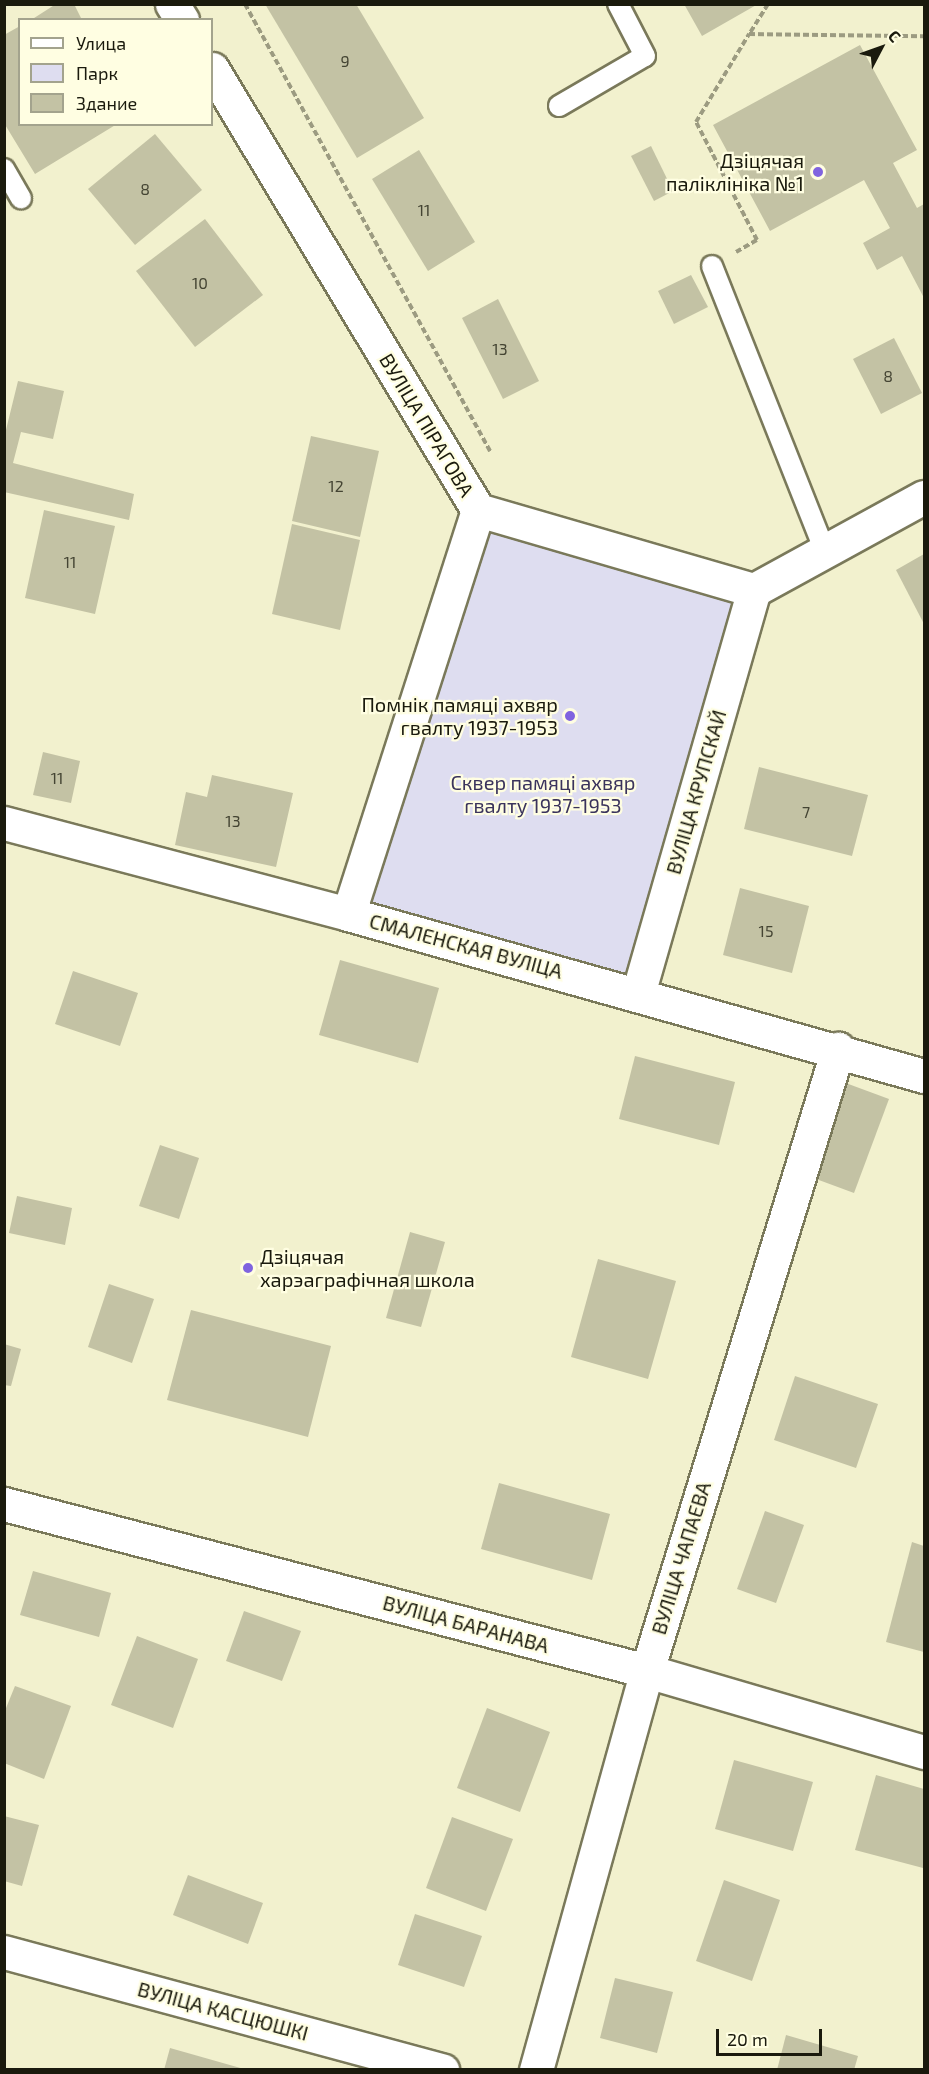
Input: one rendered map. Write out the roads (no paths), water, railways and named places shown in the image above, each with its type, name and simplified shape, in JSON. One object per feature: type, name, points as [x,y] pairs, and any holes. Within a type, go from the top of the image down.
[{"type":"street","points":[[172,4],[181,18]]},
{"type":"street","name":"ВУЛІЦА ПІРАГОВА","points":[[213,71],[478,510],[348,914]]},
{"type":"street","points":[[478,510],[754,590],[924,497]]},
{"type":"street","name":"ВУЛІЦА КРУПСКАЙ","points":[[638,994],[754,590]]},
{"type":"street","name":"СМАЛЕНСКАЯ ВУЛІЦА","points":[[4,823],[348,914],[838,1049],[924,1076]]},
{"type":"street","name":"ВУЛІЦА ЧАПАЕВА","points":[[536,2070],[647,1671],[838,1049]]},
{"type":"street","name":"ВУЛІЦА БАРАНАВА","points":[[5,1504],[647,1671],[924,1752]]},
{"type":"street","name":"ВУЛІЦА КАСЦЮШКІ","points":[[4,1952],[442,2070]]},
{"type":"lane","points":[[559,106],[645,56],[618,4]]},
{"type":"lane","points":[[4,169],[21,198]]},
{"type":"lane","points":[[712,266],[825,552]]},
{"type":"place","name":"Дзіцячая паліклініка №1","points":[[818,172]]},
{"type":"place","name":"Помнік памяці ахвяр гвалту 1937-1953","points":[[570,716]]},
{"type":"place","name":"Дзіцячая харэаграфічная школа","points":[[248,1268]]},
{"type":"park label","name":"Сквер памяці ахвяр гвалту 1937-1953","points":[[543,794]]}]
